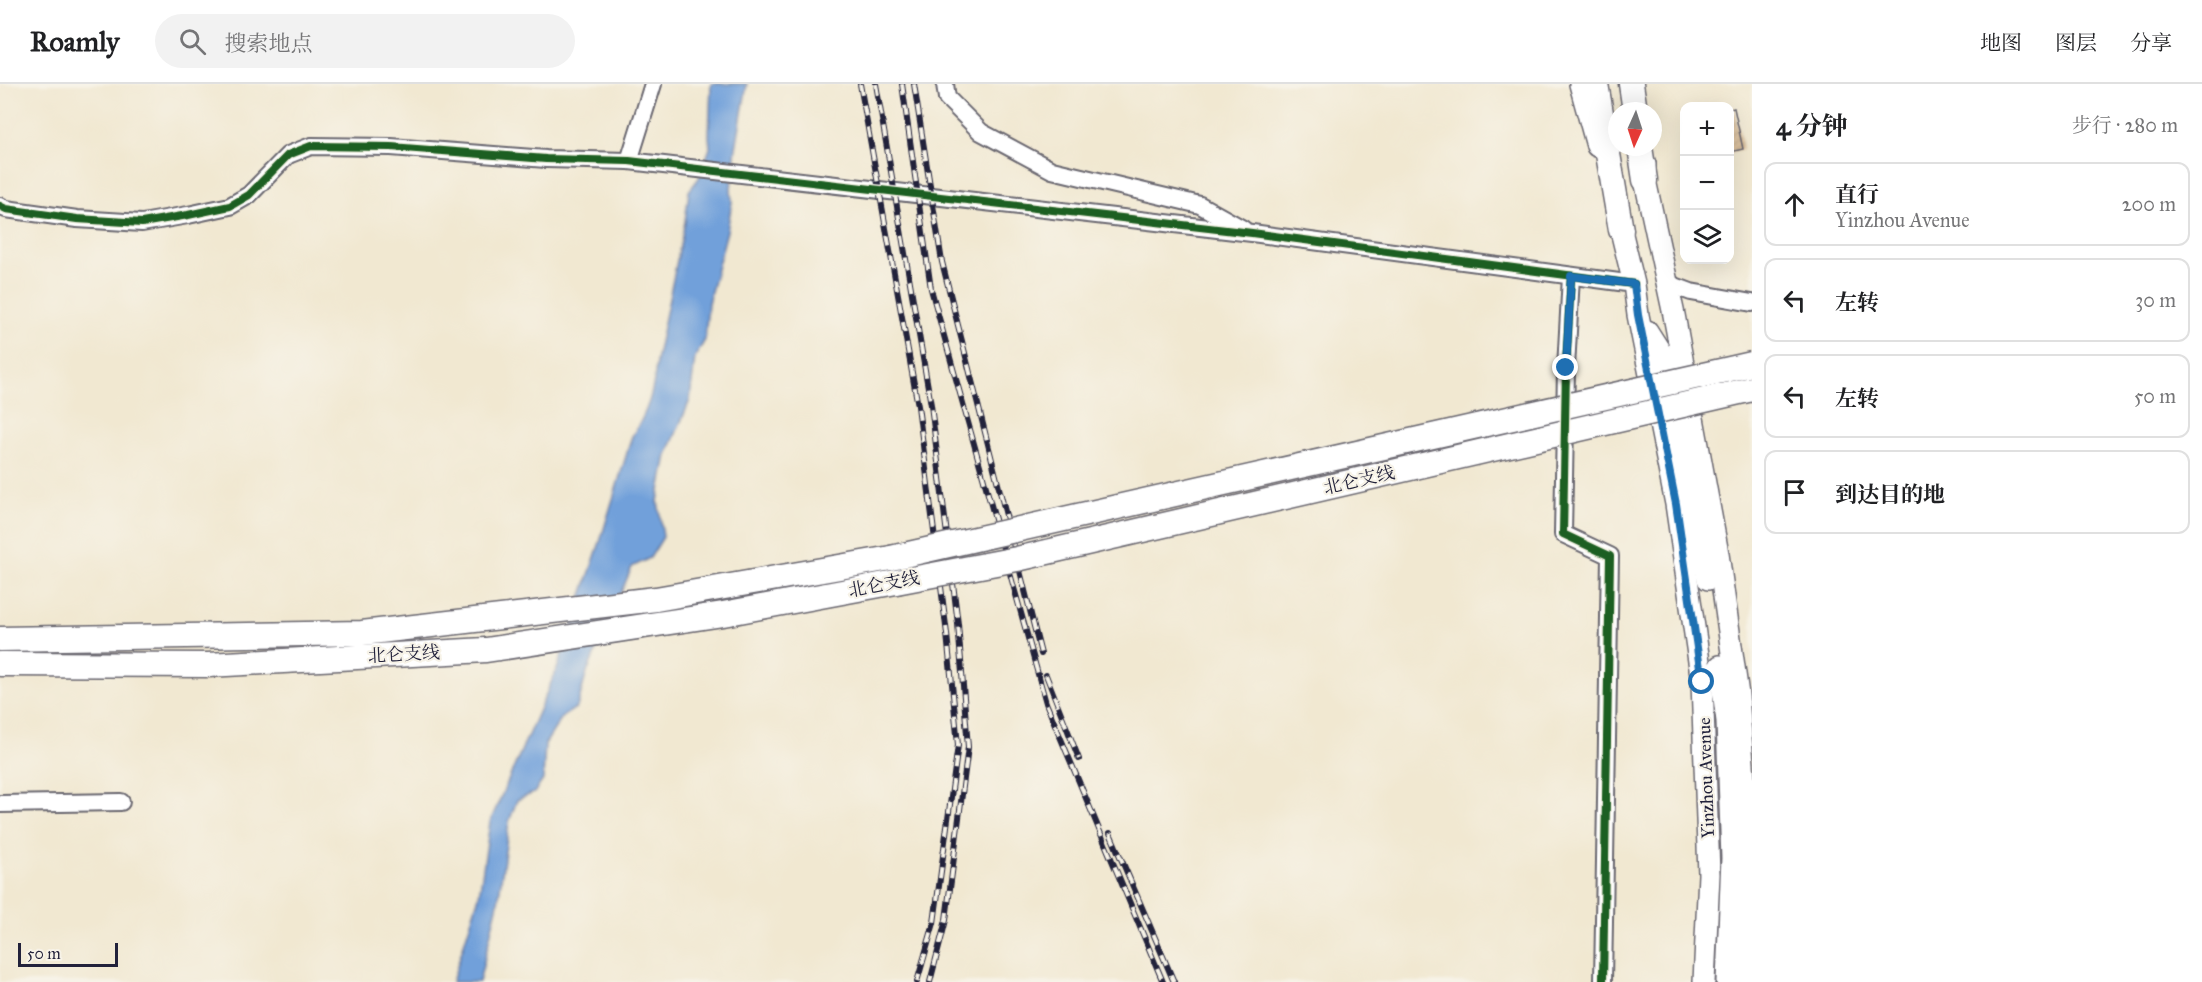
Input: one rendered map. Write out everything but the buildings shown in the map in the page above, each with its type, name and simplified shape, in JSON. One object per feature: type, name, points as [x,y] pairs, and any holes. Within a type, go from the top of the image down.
[{"type":"highway","points":[[1596,84],[1621,230]]},
{"type":"highway","points":[[1631,84],[1634,102]]},
{"type":"highway","name":"Yinzhou Avenue","points":[[1643,156],[1645,180]]},
{"type":"highway","name":"北仑支线","points":[[0,664],[208,665],[486,650],[723,614],[893,570],[1082,517],[1752,364]]},
{"type":"highway","name":"北仑支线","points":[[0,639],[362,633],[893,570],[1017,559],[1752,389]]},
{"type":"main road","name":"Yinzhou Avenue","points":[[1580,84],[1634,284],[1638,315],[1676,504],[1702,682],[1709,874],[1704,982]]},
{"type":"main road","points":[[1642,84],[1643,102]]},
{"type":"main road","name":"Yinzhou Avenue","points":[[1645,180],[1667,283],[1745,694],[1751,848],[1745,982]]},
{"type":"main road","points":[[1638,315],[1660,353],[1710,591],[1727,721],[1732,858],[1726,982]]},
{"type":"street","points":[[629,161],[653,84]]},
{"type":"street","points":[[945,84],[947,98],[981,132],[1052,170],[1200,205],[1252,233]]},
{"type":"street","points":[[0,206],[6,209],[77,219],[142,223],[230,206],[249,195],[288,155],[311,146],[391,147],[546,159],[629,161],[1252,233],[1634,284]]},
{"type":"street","points":[[1571,276],[1566,368],[1563,534],[1610,556],[1604,982]]},
{"type":"street","points":[[1667,283],[1691,292],[1752,303]]},
{"type":"street","points":[[0,804],[121,802]]},
{"type":"water","points":[[711,84],[747,84],[736,148],[731,188],[732,202],[727,231],[708,303],[705,340],[695,357],[690,400],[667,455],[658,501],[663,537],[650,558],[632,567],[587,672],[577,707],[562,717],[545,744],[543,780],[534,793],[517,800],[509,822],[498,903],[479,982],[452,982],[479,896],[490,822],[557,669],[600,542],[632,436],[649,400],[685,222],[689,191],[699,178],[710,148]]},
{"type":"railway","points":[[860,84],[918,406],[947,634],[958,745],[934,923],[917,982]]},
{"type":"railway","points":[[876,84],[931,405],[958,624],[968,747],[946,920],[930,982]]},
{"type":"railway","points":[[902,84],[931,289],[1046,703],[1163,982]]},
{"type":"railway","points":[[914,84],[942,262],[1041,654]]},
{"type":"railway","points":[[1046,675],[1079,759]]},
{"type":"railway","points":[[1110,833],[1174,982]]},
{"type":"cycle path","points":[[0,206],[6,209],[77,219],[142,223],[230,206],[249,195],[288,155],[311,146],[391,147],[546,159],[629,161],[1252,233],[1634,284]]},
{"type":"cycle path","points":[[1571,276],[1566,368],[1563,534],[1610,556],[1603,982]]},
{"type":"route","points":[[1566,368],[1571,276],[1634,284],[1638,315],[1676,504],[1702,682]]}]
